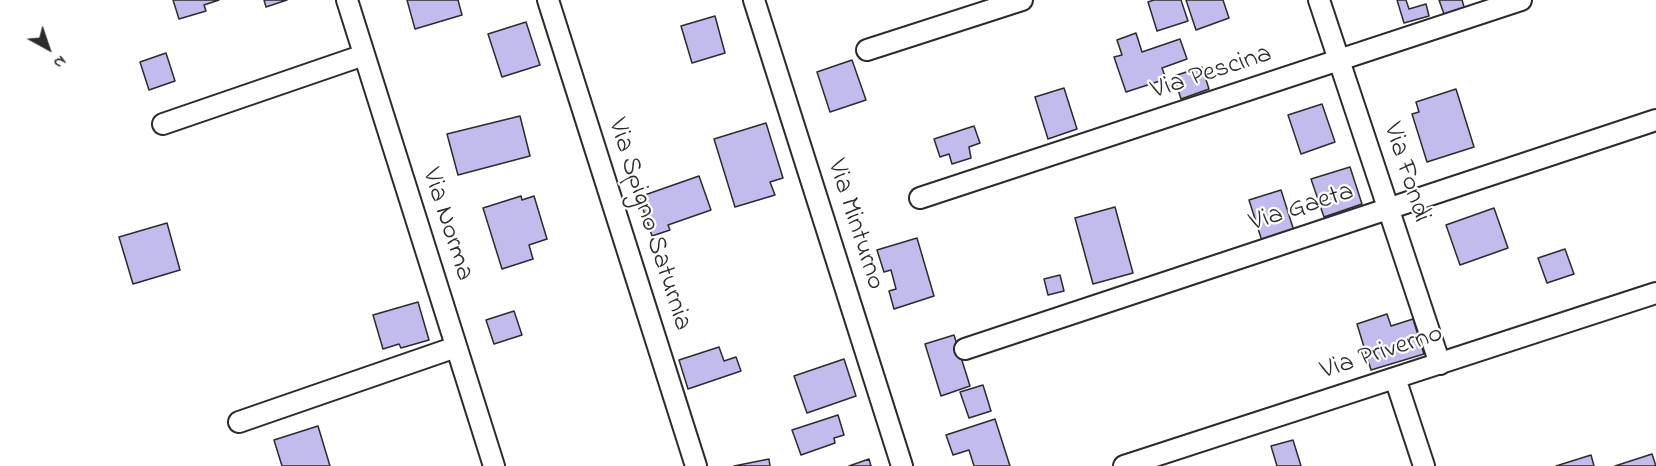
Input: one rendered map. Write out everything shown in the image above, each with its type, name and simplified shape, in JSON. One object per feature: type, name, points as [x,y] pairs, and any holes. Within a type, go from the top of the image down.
[{"type":"street","name":"Via Norma","points":[[346,0],[494,466]]},
{"type":"street","name":"Via Spigno Saturnia","points":[[548,0],[696,466]]},
{"type":"street","name":"Via Minturno","points":[[754,0],[902,466]]},
{"type":"street","points":[[867,50],[1022,0]]},
{"type":"street","name":"Via Fondi","points":[[1319,0],[1440,364]]},
{"type":"street","name":"Via Pescina","points":[[920,198],[1521,0]]},
{"type":"street","points":[[163,124],[364,55]]},
{"type":"street","name":"Via Gaeta","points":[[965,349],[1656,120]]},
{"type":"street","name":"Via Priverno","points":[[1124,466],[1656,293]]},
{"type":"street","points":[[239,422],[456,347]]},
{"type":"street","points":[[1395,378],[1424,466]]},
{"type":"building","points":[[173,0],[219,0],[204,5],[206,11],[179,19]]},
{"type":"building","points":[[264,0],[287,0],[266,7]]},
{"type":"building","points":[[407,0],[458,0],[462,15],[415,29]]},
{"type":"building","points":[[1181,0],[1188,21],[1157,31],[1148,2]]},
{"type":"building","points":[[1186,0],[1223,0],[1229,18],[1196,30]]},
{"type":"building","points":[[1397,0],[1406,0],[1409,9],[1426,4],[1429,16],[1404,23]]},
{"type":"building","points":[[1439,0],[1462,0],[1465,10],[1445,17]]},
{"type":"building","points":[[715,16],[725,53],[692,63],[681,26]]},
{"type":"building","points":[[526,22],[540,65],[502,77],[488,34]]},
{"type":"building","points":[[1136,33],[1142,52],[1180,39],[1187,59],[1162,68],[1166,79],[1126,92],[1114,57],[1122,55],[1117,40]]},
{"type":"building","points":[[166,53],[175,81],[149,90],[140,62]]},
{"type":"building","points":[[852,60],[866,100],[830,112],[817,72]]},
{"type":"building","points":[[1202,67],[1209,89],[1181,99],[1174,76]]},
{"type":"building","points":[[1064,88],[1077,129],[1048,139],[1035,97]]},
{"type":"building","points":[[1456,89],[1474,147],[1427,162],[1412,114],[1419,112],[1416,102]]},
{"type":"building","points":[[1322,104],[1335,142],[1301,154],[1288,115]]},
{"type":"building","points":[[520,116],[530,156],[458,175],[447,134]]},
{"type":"building","points":[[766,123],[783,178],[770,182],[775,195],[735,207],[714,139]]},
{"type":"building","points":[[974,126],[980,143],[969,147],[971,158],[952,164],[949,154],[940,157],[934,139]]},
{"type":"building","points":[[1350,167],[1362,204],[1324,217],[1311,179]]},
{"type":"building","points":[[699,176],[711,210],[668,225],[670,230],[652,236],[639,197]]},
{"type":"building","points":[[1281,190],[1294,231],[1262,241],[1249,200]]},
{"type":"building","points":[[521,196],[522,200],[534,196],[547,239],[529,245],[533,259],[502,269],[483,208]]},
{"type":"building","points":[[1115,207],[1133,273],[1093,284],[1075,218]]},
{"type":"building","points":[[1494,208],[1508,248],[1460,265],[1446,225]]},
{"type":"building","points":[[167,223],[180,270],[133,284],[119,237]]},
{"type":"building","points":[[917,238],[934,296],[894,309],[889,291],[896,289],[891,270],[884,272],[877,250]]},
{"type":"building","points":[[1565,249],[1574,274],[1547,283],[1538,258]]},
{"type":"building","points":[[1060,275],[1064,291],[1048,295],[1044,279]]},
{"type":"building","points":[[418,302],[429,340],[401,348],[399,344],[383,349],[373,315]]},
{"type":"building","points":[[514,311],[522,335],[494,344],[486,320]]},
{"type":"building","points":[[1387,314],[1391,326],[1413,319],[1424,354],[1371,370],[1357,324]]},
{"type":"building","points":[[954,335],[970,386],[941,396],[925,344]]},
{"type":"building","points":[[719,347],[724,361],[736,357],[741,371],[688,389],[679,360]]},
{"type":"building","points":[[844,359],[856,396],[807,413],[794,376]]},
{"type":"building","points":[[983,385],[991,411],[969,418],[960,392]]},
{"type":"building","points":[[838,415],[844,435],[834,438],[835,443],[801,455],[792,430]]},
{"type":"building","points":[[995,419],[1010,466],[974,466],[969,450],[953,455],[946,435]]},
{"type":"building","points":[[318,426],[330,466],[282,466],[274,440]]},
{"type":"building","points":[[1293,440],[1301,466],[1277,466],[1271,446]]},
{"type":"building","points":[[1652,454],[1656,466],[1615,466]]},
{"type":"building","points":[[1591,455],[1594,466],[1556,466]]},
{"type":"building","points":[[769,459],[770,466],[734,466]]},
{"type":"building","points":[[869,459],[871,466],[849,466]]}]
